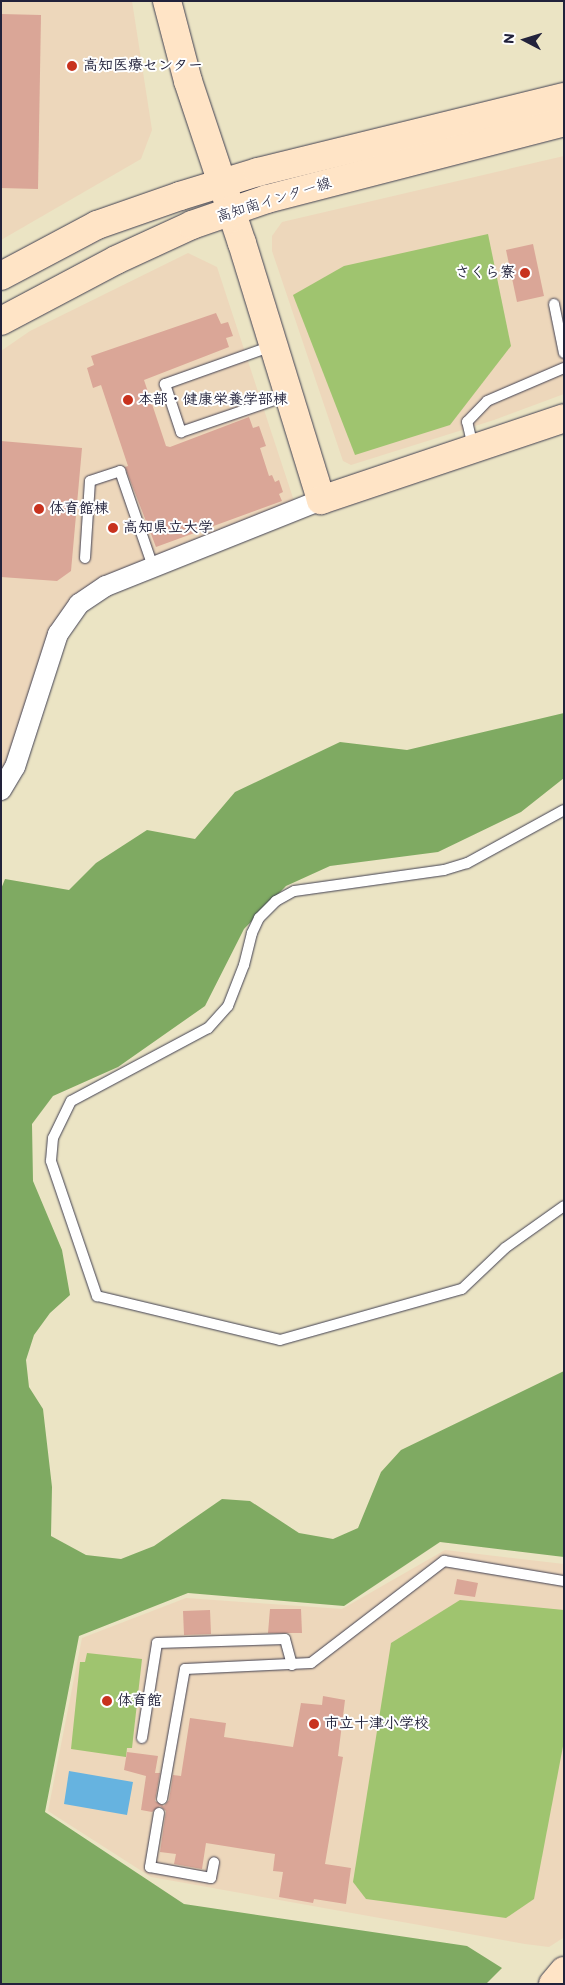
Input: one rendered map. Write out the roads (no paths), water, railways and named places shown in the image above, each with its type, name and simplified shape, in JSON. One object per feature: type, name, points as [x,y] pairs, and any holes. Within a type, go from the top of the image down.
[{"type":"main road","points":[[167,1],[188,81],[232,212],[321,500],[473,446],[564,418]]},
{"type":"main road","name":"高知南インター線","points":[[1,276],[97,225],[258,172],[564,98]]},
{"type":"main road","name":"高知南インター線","points":[[1,321],[116,260],[192,225],[267,199],[564,122]]},
{"type":"main road","points":[[553,1984],[564,1971]]},
{"type":"street","points":[[1,790],[15,768],[58,634],[79,604],[106,586],[321,500]]},
{"type":"lane","points":[[554,304],[564,353]]},
{"type":"lane","points":[[274,346],[164,384],[181,432],[290,395]]},
{"type":"lane","points":[[473,446],[467,422],[487,401],[564,368]]},
{"type":"lane","points":[[85,558],[90,481],[120,471],[153,567]]},
{"type":"lane","points":[[564,810],[467,863],[444,870],[294,891],[276,901],[259,918],[252,933],[244,965],[228,1006],[208,1028],[71,1102],[53,1138],[51,1161],[97,1296],[280,1340],[462,1289],[505,1248],[564,1206]]},
{"type":"lane","points":[[162,1799],[185,1669],[311,1663],[444,1561],[564,1581]]},
{"type":"lane","points":[[142,1738],[157,1643],[285,1639],[292,1665]]},
{"type":"lane","points":[[159,1813],[150,1867],[211,1878],[214,1862]]},
{"type":"water","points":[[69,1771],[133,1782],[127,1815],[64,1804]]},
{"type":"place","name":"高知医療センター","points":[[72,66]]},
{"type":"place","name":"さくら寮","points":[[525,273]]},
{"type":"place","name":"本部・健康栄養学部棟","points":[[128,400]]},
{"type":"place","name":"体育館棟","points":[[39,509]]},
{"type":"place","name":"高知県立大学","points":[[113,528]]},
{"type":"place","name":"体育館","points":[[107,1701]]},
{"type":"place","name":"市立十津小学校","points":[[314,1724]]}]
